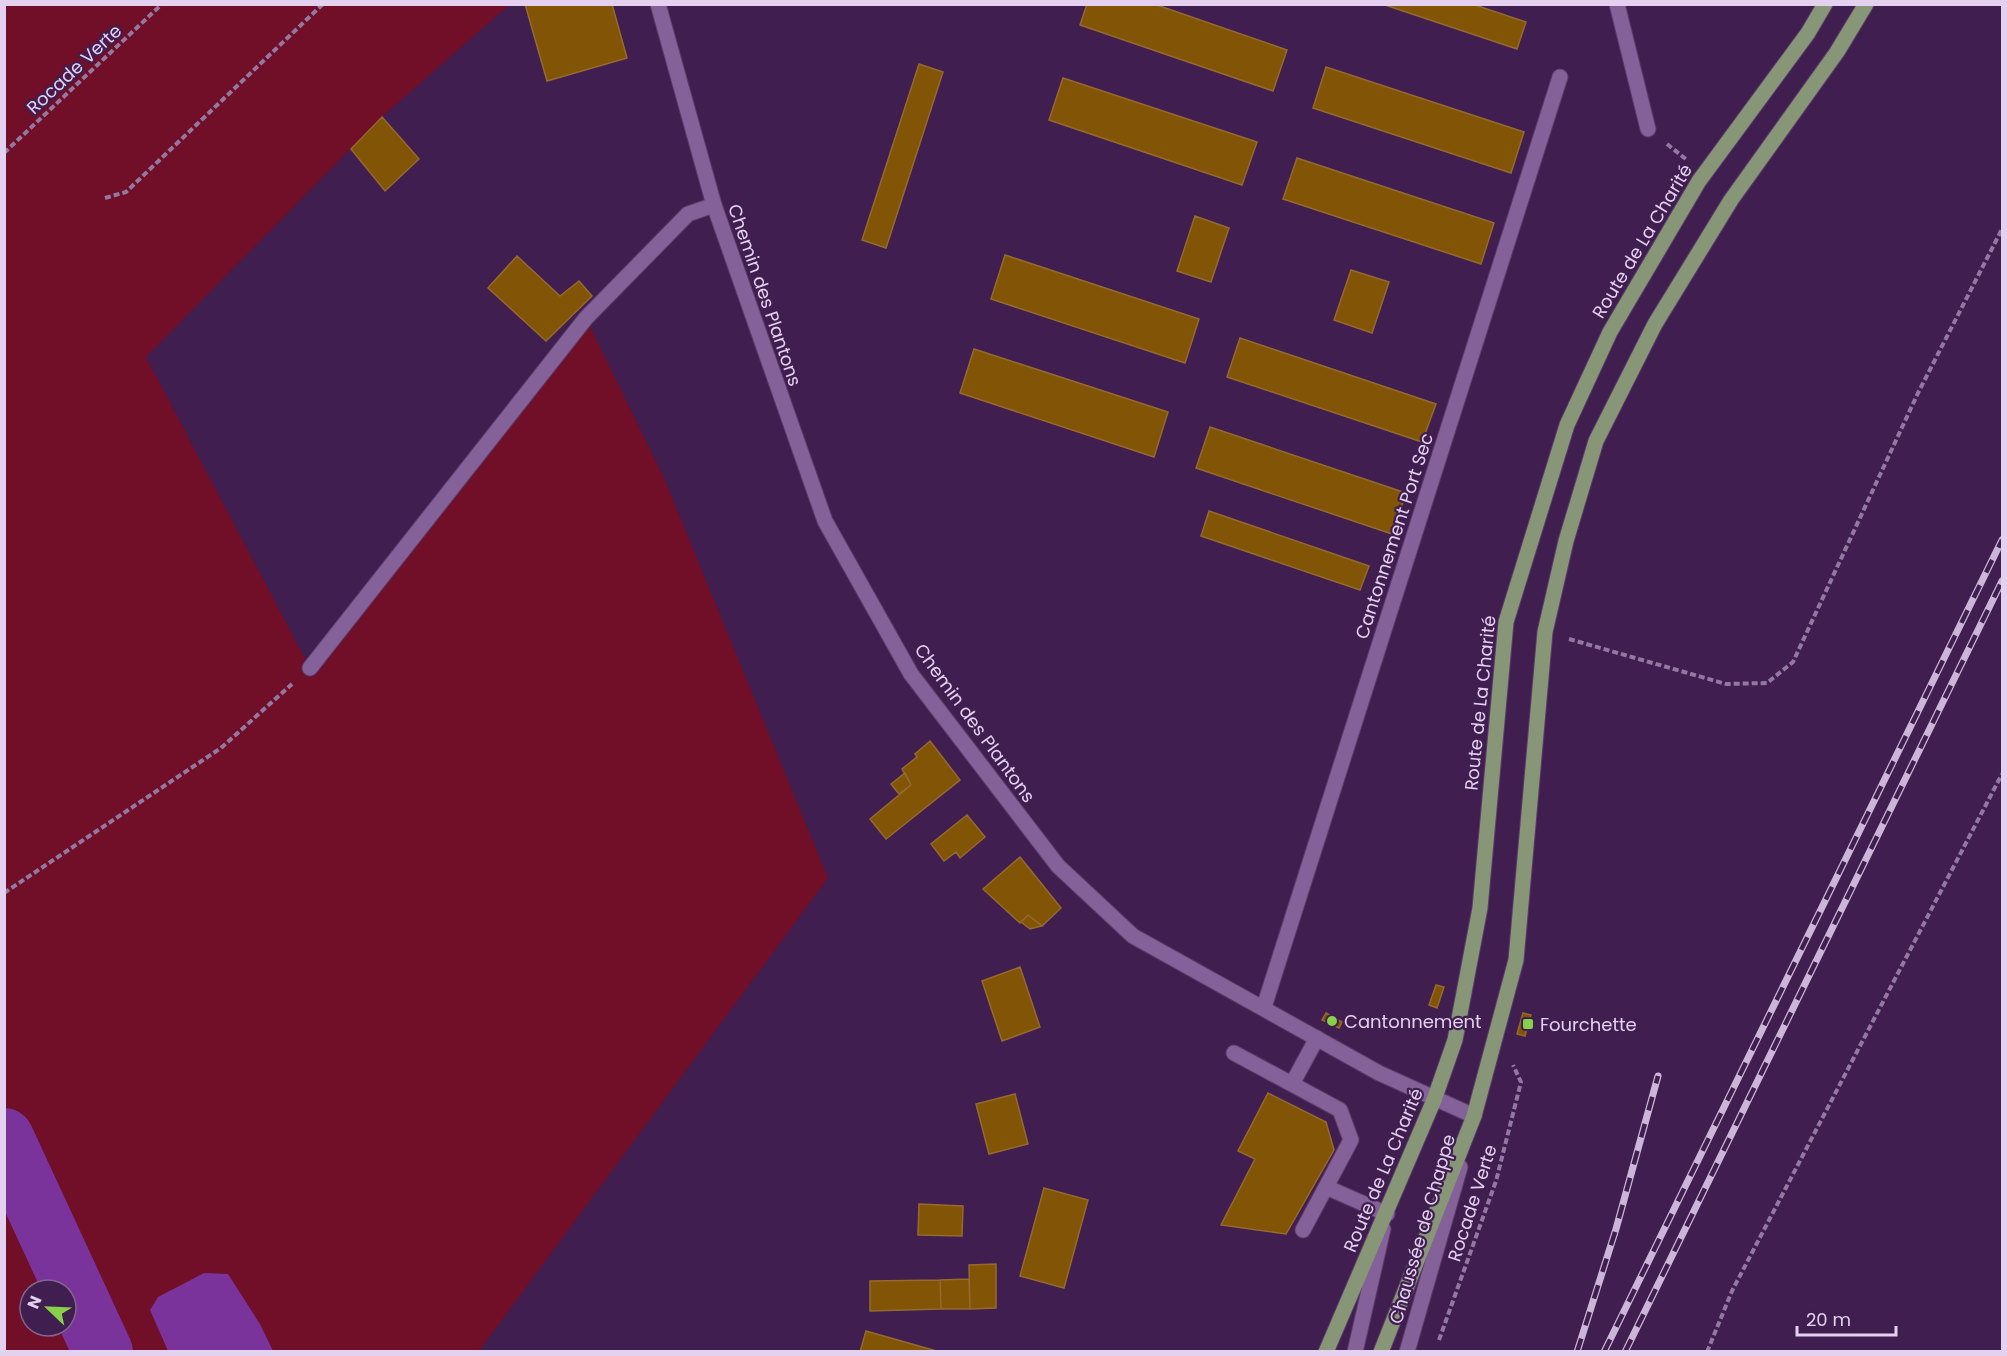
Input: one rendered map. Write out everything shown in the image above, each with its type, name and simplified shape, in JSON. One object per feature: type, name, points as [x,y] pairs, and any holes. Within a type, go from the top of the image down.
[{"type":"main road","name":"Route de La Charité","points":[[1326,1352],[1387,1214],[1434,1100],[1455,1040],[1480,908],[1506,622],[1567,424],[1610,332],[1705,173],[1808,33],[1825,4]]},
{"type":"main road","points":[[1381,1352],[1474,1116],[1516,960],[1545,632],[1566,541],[1596,441],[1655,324],[1731,200],[1837,52],[1866,4]]},
{"type":"street","name":"Chemin des Plantons","points":[[658,4],[714,205],[825,521],[911,674],[1058,866],[1133,936],[1434,1100],[1474,1116]]},
{"type":"street","points":[[1617,4],[1647,129]]},
{"type":"street","name":"Cantonnement Port Sec","points":[[1264,1007],[1560,77]]},
{"type":"street","points":[[310,668],[586,318],[688,214],[714,205]]},
{"type":"street","points":[[1292,1084],[1317,1038]]},
{"type":"street","points":[[1234,1053],[1340,1110],[1351,1140],[1303,1230]]},
{"type":"street","name":"Chaussée de Chappe","points":[[1407,1352],[1474,1116]]},
{"type":"street","points":[[1326,1187],[1387,1214]]},
{"type":"street","name":"Chaussée de Chappe","points":[[1355,1352],[1387,1214]]},
{"type":"path","name":"Rocade Verte","points":[[4,153],[162,4]]},
{"type":"path","points":[[105,198],[126,192],[323,4]]},
{"type":"path","points":[[1647,129],[1705,173]]},
{"type":"path","points":[[1545,632],[1726,684],[1767,684],[1793,662],[1918,393],[2002,229]]},
{"type":"path","points":[[4,893],[221,748],[310,668]]},
{"type":"path","points":[[1707,1352],[1736,1282],[2002,774]]},
{"type":"path","name":"Rocade Verte","points":[[1438,1341],[1496,1180],[1521,1082],[1511,1061]]},
{"type":"shaded area","points":[[5,5],[509,5],[382,117],[146,357],[310,668],[586,318],[664,478],[828,878],[479,1351],[5,1352]]},
{"type":"shaded area","points":[[204,1273],[228,1274],[260,1324],[273,1351],[168,1351],[150,1310],[158,1297]]},
{"type":"building","points":[[525,4],[612,4],[627,58],[547,81]]},
{"type":"building","points":[[1087,4],[1154,4],[1287,50],[1273,91],[1080,25]]},
{"type":"building","points":[[1382,4],[1472,4],[1526,22],[1517,49]]},
{"type":"building","points":[[919,64],[943,72],[886,248],[862,240]]},
{"type":"building","points":[[1326,67],[1524,132],[1511,173],[1313,108]]},
{"type":"building","points":[[1063,78],[1257,142],[1242,185],[1049,120]]},
{"type":"building","points":[[382,117],[419,159],[385,191],[351,149]]},
{"type":"building","points":[[1297,158],[1494,223],[1481,264],[1283,199]]},
{"type":"building","points":[[1195,216],[1229,228],[1211,282],[1177,271]]},
{"type":"building","points":[[1005,255],[1199,319],[1185,363],[991,299]]},
{"type":"building","points":[[517,256],[560,296],[579,281],[592,296],[546,341],[488,288]]},
{"type":"building","points":[[1351,270],[1389,282],[1372,333],[1334,320]]},
{"type":"building","points":[[1240,338],[1436,404],[1422,442],[1227,377]]},
{"type":"building","points":[[974,349],[1168,412],[1154,457],[960,393]]},
{"type":"building","points":[[1210,427],[1406,493],[1392,534],[1196,468]]},
{"type":"building","points":[[1209,511],[1369,566],[1360,590],[1201,536]]},
{"type":"building","points":[[930,741],[960,780],[886,839],[870,819],[911,785],[902,769],[917,757],[915,754]]},
{"type":"building","points":[[905,773],[911,785],[899,794],[891,784]]},
{"type":"building","points":[[967,815],[985,837],[960,858],[956,852],[944,861],[931,844]]},
{"type":"building","points":[[1020,857],[1061,908],[1042,926],[1028,915],[1020,923],[983,889]]},
{"type":"building","points":[[1028,915],[1042,926],[1030,929],[1021,922]]},
{"type":"building","points":[[1020,967],[1040,1027],[1002,1041],[982,981]]},
{"type":"building","points":[[1436,985],[1444,987],[1437,1008],[1429,1005]]},
{"type":"building","name":"Cantonnement","points":[[1326,1013],[1342,1022],[1339,1028],[1322,1020]]},
{"type":"building","points":[[1523,1013],[1531,1015],[1525,1036],[1517,1034]]},
{"type":"building","points":[[1268,1093],[1326,1122],[1334,1150],[1286,1234],[1221,1225],[1255,1159],[1238,1151]]},
{"type":"building","points":[[1015,1094],[1028,1144],[989,1154],[976,1104]]},
{"type":"building","points":[[1044,1188],[1088,1200],[1064,1288],[1020,1276]]},
{"type":"building","points":[[919,1204],[963,1206],[962,1236],[918,1235]]},
{"type":"building","points":[[996,1264],[996,1308],[970,1309],[969,1265]]},
{"type":"building","points":[[969,1279],[970,1309],[941,1309],[940,1280]]},
{"type":"building","points":[[940,1280],[941,1309],[870,1311],[870,1281]]},
{"type":"building","points":[[866,1331],[940,1352],[860,1352]]},
{"type":"waterway","points":[[4,1138],[103,1352]]},
{"type":"railway","points":[[1604,1352],[2002,540]]},
{"type":"railway","points":[[1625,1352],[2002,581]]},
{"type":"railway","points":[[1577,1352],[1616,1229],[1658,1076]]},
{"type":"place","name":"Cantonnement","points":[[1332,1021]]},
{"type":"place","name":"Fourchette","points":[[1528,1024]]}]
